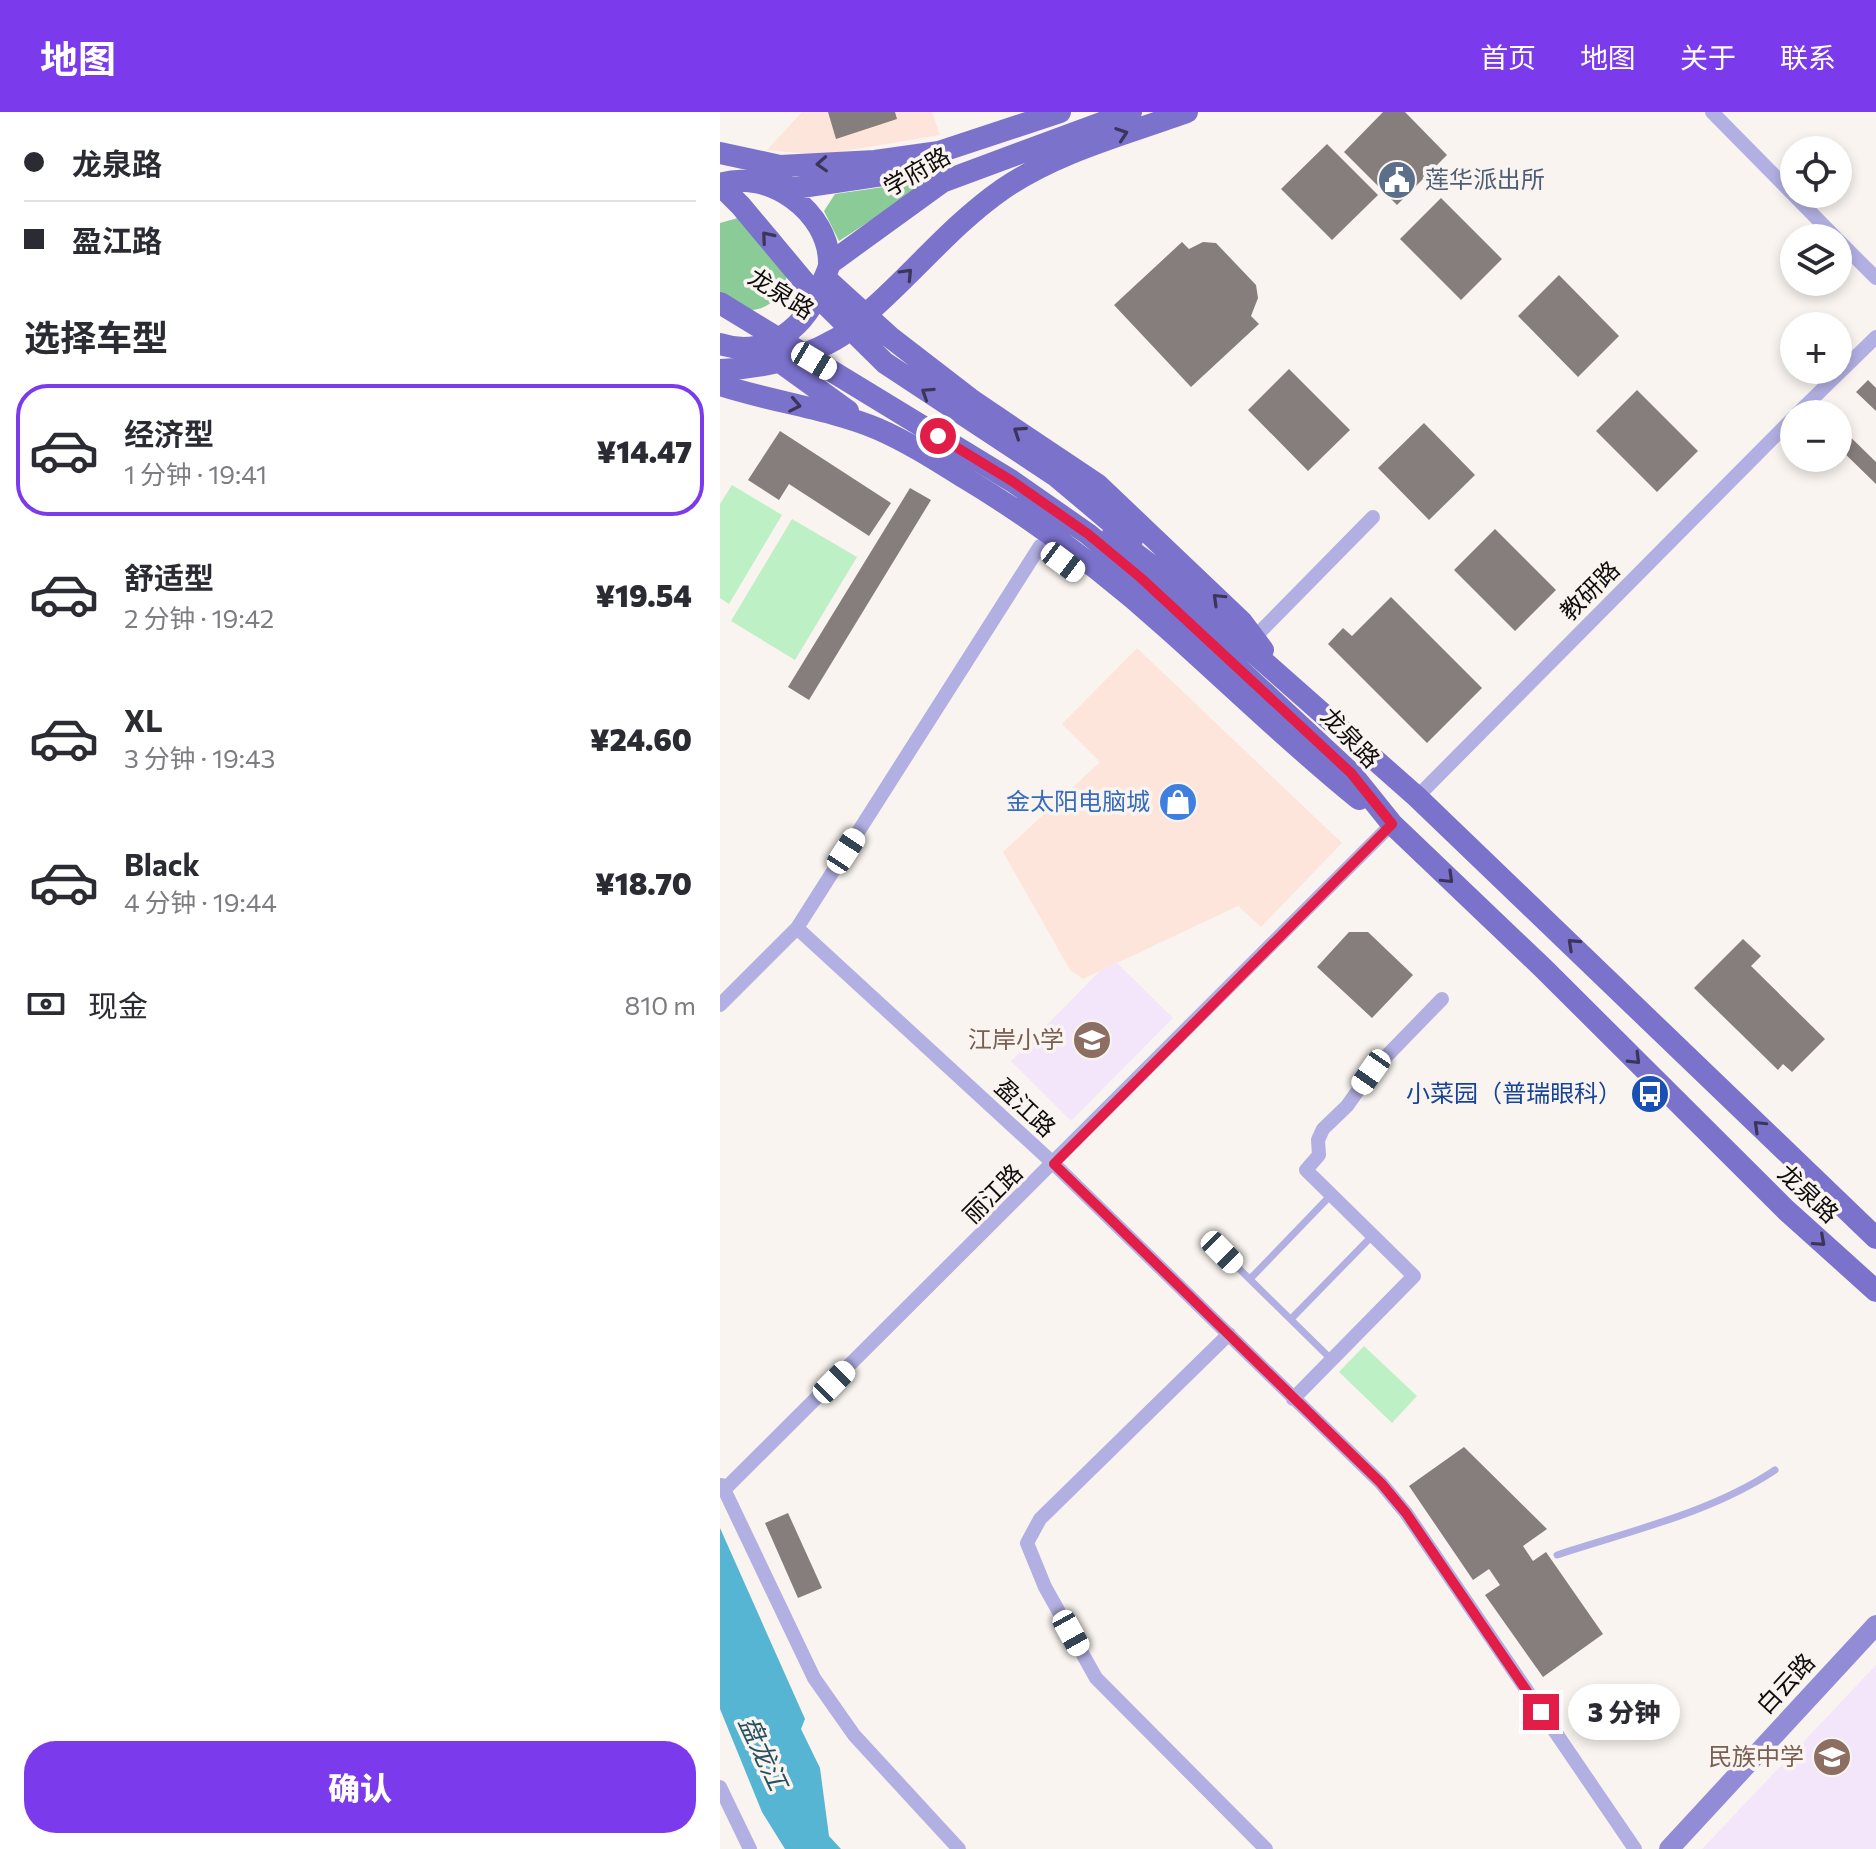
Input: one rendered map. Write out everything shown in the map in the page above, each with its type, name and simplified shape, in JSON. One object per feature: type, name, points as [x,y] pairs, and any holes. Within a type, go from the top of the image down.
[{"type":"main road","points":[[720,153],[780,166],[875,161],[939,152],[1060,112]]},
{"type":"main road","name":"学府路","points":[[720,184],[747,180],[795,188],[928,167],[1100,112]]},
{"type":"main road","name":"学府路","points":[[827,271],[942,182],[1131,112]]},
{"type":"main road","points":[[720,370],[770,364],[838,338],[885,297],[946,234],[1003,189],[1057,159],[1187,112]]},
{"type":"main road","points":[[720,184],[812,291],[885,363],[1056,476],[1096,525]]},
{"type":"main road","points":[[720,344],[758,346],[782,338],[802,322],[817,302],[827,271],[821,236],[810,214],[792,196],[769,185]]},
{"type":"main road","points":[[827,271],[890,337],[949,383],[1098,485],[1255,637],[1283,681]]},
{"type":"main road","name":"龙泉路","points":[[720,287],[1019,469],[1177,585],[1417,797],[1876,1238]]},
{"type":"main road","name":"龙泉路","points":[[720,303],[1012,481],[1096,525],[1188,620],[1351,773],[1392,824],[1544,969],[1786,1210],[1876,1291]]},
{"type":"main road","points":[[758,346],[1040,546],[1164,643],[1289,758],[1345,800],[1392,824]]},
{"type":"main road","points":[[720,385],[760,398],[818,409],[876,429],[912,446],[1000,499],[1113,581],[1294,745],[1392,824]]},
{"type":"main road","name":"白云路","points":[[1669,1849],[1876,1625]]},
{"type":"street","points":[[1712,112],[1822,224]]},
{"type":"street","points":[[1852,254],[1876,278]]},
{"type":"street","name":"教研路","points":[[1811,400],[1876,337]]},
{"type":"street","name":"教研路","points":[[1417,797],[1780,430]]},
{"type":"street","points":[[1255,637],[1373,517]]},
{"type":"street","points":[[720,1005],[797,928],[1040,546]]},
{"type":"street","name":"丽江路","points":[[722,1486],[1054,1164],[1392,824]]},
{"type":"street","name":"盈江路","points":[[797,928],[1054,1164],[1381,1483],[1406,1513],[1635,1849]]},
{"type":"street","points":[[1293,1399],[1414,1276],[1306,1170],[1319,1155],[1318,1140],[1323,1129],[1347,1106],[1371,1072],[1442,999]]},
{"type":"street","points":[[1229,1334],[1040,1519],[1027,1543],[1045,1587],[1096,1678],[1266,1849]]},
{"type":"street","points":[[722,1486],[814,1678],[854,1735],[959,1849]]},
{"type":"street","points":[[720,1787],[750,1849]]},
{"type":"lane","points":[[1250,1279],[1331,1195]]},
{"type":"lane","points":[[1291,1319],[1373,1235]]},
{"type":"lane","points":[[1222,1252],[1332,1360]]},
{"type":"lane","points":[[1557,1555],[1713,1503],[1752,1485],[1775,1470]]},
{"type":"shaded area","points":[[802,112],[932,112],[940,135],[820,155],[767,150]]},
{"type":"shaded area","name":"金太阳电脑城","points":[[1137,648],[1342,843],[1261,927],[1238,906],[1083,979],[1070,970],[1003,852],[1100,762],[1062,724]]},
{"type":"shaded area","name":"江岸小学","points":[[1117,963],[1173,1018],[1071,1121],[1011,1061],[1101,970]]},
{"type":"shaded area","name":"民族中学","points":[[1876,1665],[1876,1849],[1702,1849]]},
{"type":"green space","points":[[925,181],[925,185],[839,241],[824,211],[835,194]]},
{"type":"green space","points":[[745,216],[773,228],[781,238],[788,263],[787,276],[775,299],[764,307],[751,310],[720,305],[720,223]]},
{"type":"green space","points":[[732,485],[782,515],[729,604],[720,598],[720,504]]},
{"type":"green space","points":[[792,519],[857,557],[795,660],[731,621]]},
{"type":"green space","points":[[1364,1346],[1417,1396],[1392,1423],[1339,1372]]},
{"type":"water","name":"盘龙江","points":[[720,1528],[805,1719],[801,1729],[820,1768],[829,1836],[841,1849],[785,1849],[762,1812],[720,1709]]},
{"type":"building","points":[[828,112],[895,112],[897,119],[836,139]]},
{"type":"building","name":"莲华派出所","points":[[1383,112],[1405,112],[1447,155],[1397,205],[1344,152]]},
{"type":"building","points":[[1327,144],[1378,195],[1332,240],[1281,189]]},
{"type":"building","points":[[1441,198],[1502,259],[1461,300],[1400,239]]},
{"type":"building","points":[[1182,242],[1189,249],[1203,242],[1216,243],[1256,285],[1258,298],[1251,316],[1259,324],[1191,387],[1114,305]]},
{"type":"building","points":[[1559,275],[1619,336],[1578,377],[1518,316]]},
{"type":"building","points":[[1289,369],[1350,430],[1308,471],[1248,410]]},
{"type":"building","points":[[1868,380],[1876,388],[1876,411],[1856,392]]},
{"type":"building","points":[[1637,390],[1698,451],[1657,492],[1596,431]]},
{"type":"building","points":[[1424,423],[1475,475],[1429,520],[1378,468]]},
{"type":"building","points":[[780,431],[891,503],[869,536],[789,484],[779,500],[748,480]]},
{"type":"building","points":[[1852,439],[1876,462],[1876,484],[1852,461]]},
{"type":"building","points":[[910,488],[931,500],[809,700],[788,687]]},
{"type":"building","points":[[1495,529],[1556,590],[1515,631],[1454,570]]},
{"type":"building","points":[[1391,597],[1482,688],[1427,743],[1328,644],[1343,628],[1352,636]]},
{"type":"building","points":[[1349,932],[1368,932],[1413,975],[1372,1018],[1317,967]]},
{"type":"building","points":[[1743,939],[1761,956],[1751,966],[1825,1039],[1792,1072],[1783,1064],[1778,1070],[1694,988]]},
{"type":"building","points":[[1464,1447],[1547,1529],[1523,1546],[1533,1561],[1546,1552],[1603,1634],[1543,1677],[1485,1595],[1500,1585],[1489,1569],[1473,1580],[1409,1486]]},
{"type":"building","points":[[788,1513],[822,1588],[798,1598],[765,1523]]},
{"type":"place","name":"莲华派出所","points":[[1397,180]]},
{"type":"place","name":"金太阳电脑城","points":[[1178,802]]},
{"type":"place","name":"江岸小学","points":[[1092,1040]]},
{"type":"place","name":"小菜园（普瑞眼科）","points":[[1650,1094]]},
{"type":"place","name":"民族中学","points":[[1832,1757]]},
{"type":"route","points":[[938,436],[1012,481],[1088,534],[1141,578],[1351,773],[1392,824],[1054,1164],[1381,1483],[1406,1513],[1541,1712]]}]
